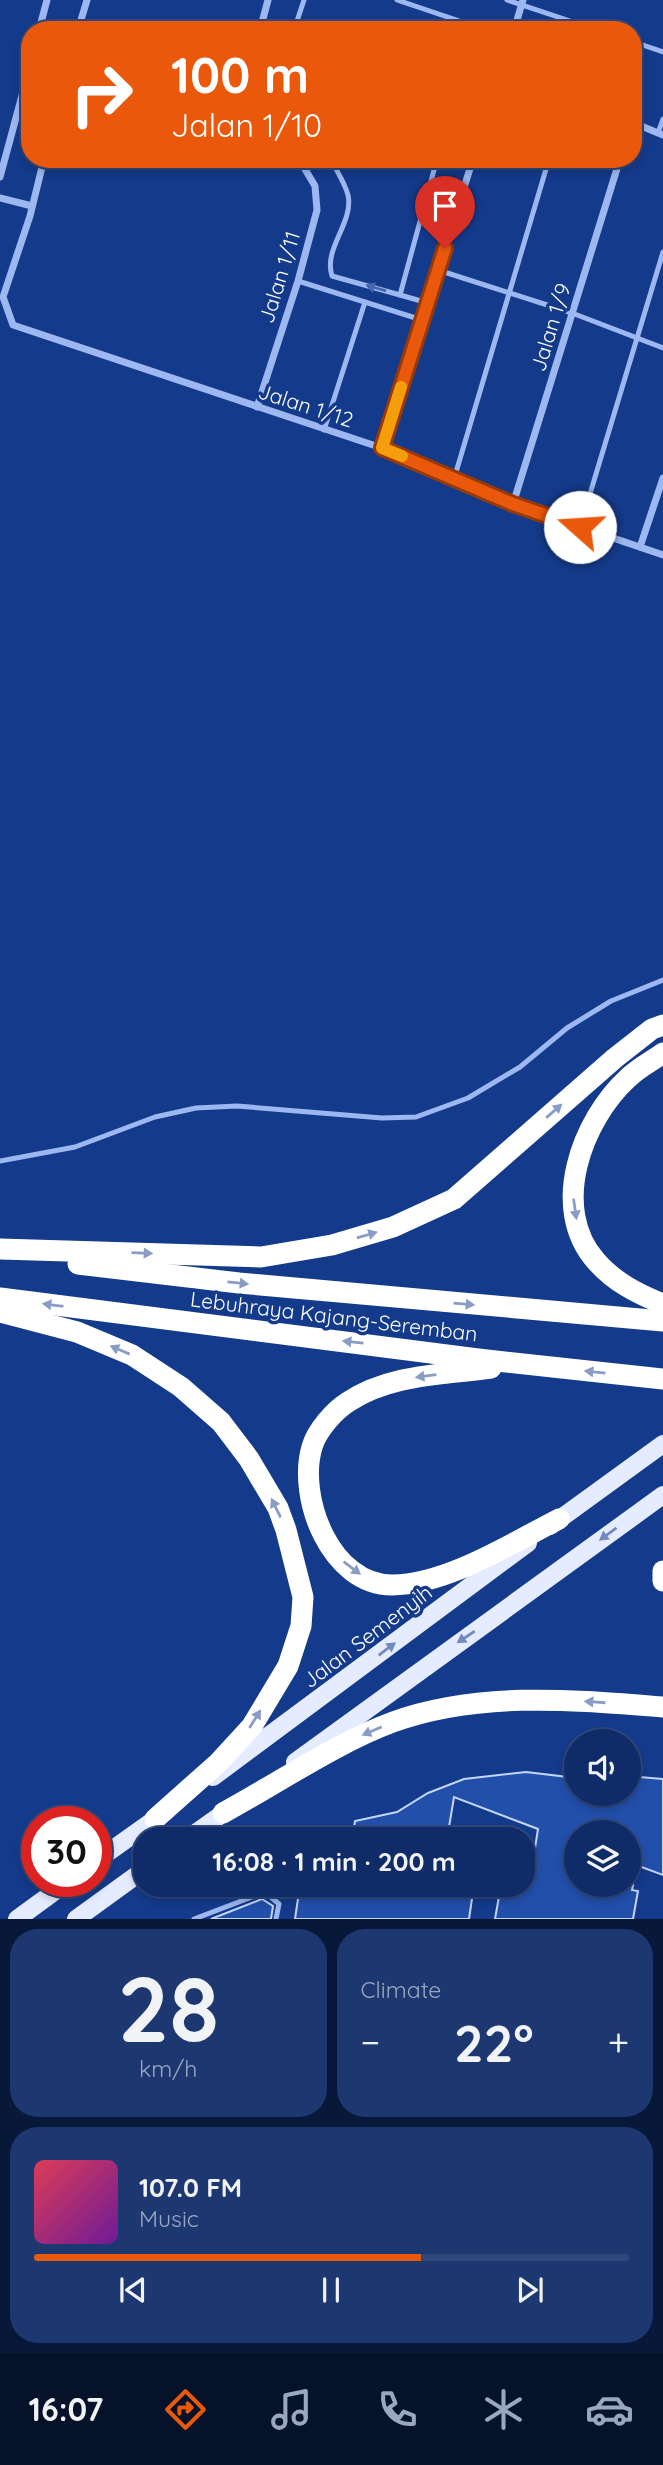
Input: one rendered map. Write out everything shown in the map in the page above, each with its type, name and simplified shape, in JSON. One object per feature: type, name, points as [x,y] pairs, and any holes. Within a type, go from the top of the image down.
[{"type":"highway","points":[[0,1251],[261,1257],[332,1245],[393,1227],[454,1199],[615,1058],[652,1029],[663,1025]]},
{"type":"highway","points":[[663,1053],[627,1078],[595,1120],[575,1165],[572,1207],[580,1236],[595,1261],[629,1290],[663,1304]]},
{"type":"highway","name":"Lebuhraya Kajang-Seremban","points":[[0,1251],[252,1284],[663,1321]]},
{"type":"highway","name":"Lebuhraya Kajang-Seremban","points":[[0,1298],[663,1379]]},
{"type":"highway","points":[[0,1312],[88,1336],[132,1354],[181,1387],[221,1422],[249,1459],[278,1508],[297,1565],[303,1597],[301,1626],[288,1666],[251,1726],[218,1763],[155,1819]]},
{"type":"highway","points":[[517,1363],[412,1378],[384,1385],[348,1402],[327,1421],[312,1446],[310,1493],[314,1516],[327,1546],[347,1566],[369,1581],[391,1586],[418,1582],[460,1568],[559,1519]]},
{"type":"highway","points":[[663,1571],[663,1581]]},
{"type":"highway","points":[[223,1813],[346,1742],[394,1722],[446,1708],[500,1701],[558,1699],[663,1707]]},
{"type":"main road","name":"Jalan Semenyih","points":[[112,1850],[313,1705],[663,1444]]},
{"type":"main road","points":[[204,1827],[663,1495]]},
{"type":"main road","points":[[76,1919],[133,1878]]},
{"type":"main road","points":[[17,1919],[47,1897]]},
{"type":"street","points":[[42,21],[47,0]]},
{"type":"street","points":[[81,21],[87,0]]},
{"type":"street","points":[[262,21],[268,0]]},
{"type":"street","points":[[517,21],[522,2]]},
{"type":"street","points":[[0,177],[21,99]]},
{"type":"street","points":[[642,126],[660,134]]},
{"type":"street","points":[[0,198],[32,206],[42,168]]},
{"type":"street","name":"Jalan 1/11","points":[[257,407],[298,281],[317,210],[315,186],[304,168]]},
{"type":"street","points":[[382,448],[470,168]]},
{"type":"street","name":"Jalan 1/9","points":[[513,504],[617,168]]},
{"type":"street","name":"Jalan 1/12","points":[[32,206],[3,297],[13,325],[382,448],[513,504],[663,555]]},
{"type":"street","points":[[640,547],[663,478]]},
{"type":"lane","points":[[297,21],[304,0]]},
{"type":"lane","points":[[397,0],[453,21]]},
{"type":"lane","points":[[507,0],[522,2],[573,21]]},
{"type":"lane","points":[[642,45],[663,52]]},
{"type":"lane","points":[[660,134],[663,119]]},
{"type":"lane","points":[[335,168],[348,196],[348,209],[328,264],[332,276],[428,303]]},
{"type":"lane","points":[[400,295],[435,168]]},
{"type":"lane","points":[[454,479],[546,168]]},
{"type":"lane","points":[[580,527],[663,252]]},
{"type":"lane","points":[[438,270],[572,313],[663,348]]},
{"type":"lane","points":[[298,281],[422,320]]},
{"type":"lane","points":[[324,430],[365,302]]},
{"type":"lane","points":[[0,1161],[75,1147],[155,1116],[196,1108],[237,1106],[382,1118],[416,1117],[468,1098],[520,1067],[567,1028],[611,1001],[663,980]]},
{"type":"lane","points":[[194,1919],[265,1892],[279,1904],[276,1919]]},
{"type":"building","points":[[526,1772],[564,1777],[564,1806],[641,1806],[641,1777],[663,1779],[663,1875],[641,1867],[641,1820],[564,1820],[564,1897],[637,1897],[633,1919],[495,1919],[499,1897],[535,1897],[535,1848],[538,1829],[535,1827],[454,1797],[449,1827],[354,1827],[355,1821],[397,1812],[428,1793],[464,1779]]},
{"type":"building","points":[[298,1897],[472,1897],[469,1919],[295,1919]]},
{"type":"building","points":[[262,1899],[273,1906],[271,1919],[211,1919]]},
{"type":"slow traffic","points":[[401,387],[382,448],[402,456]]},
{"type":"route","points":[[445,248],[382,448],[513,504],[580,527]]}]
